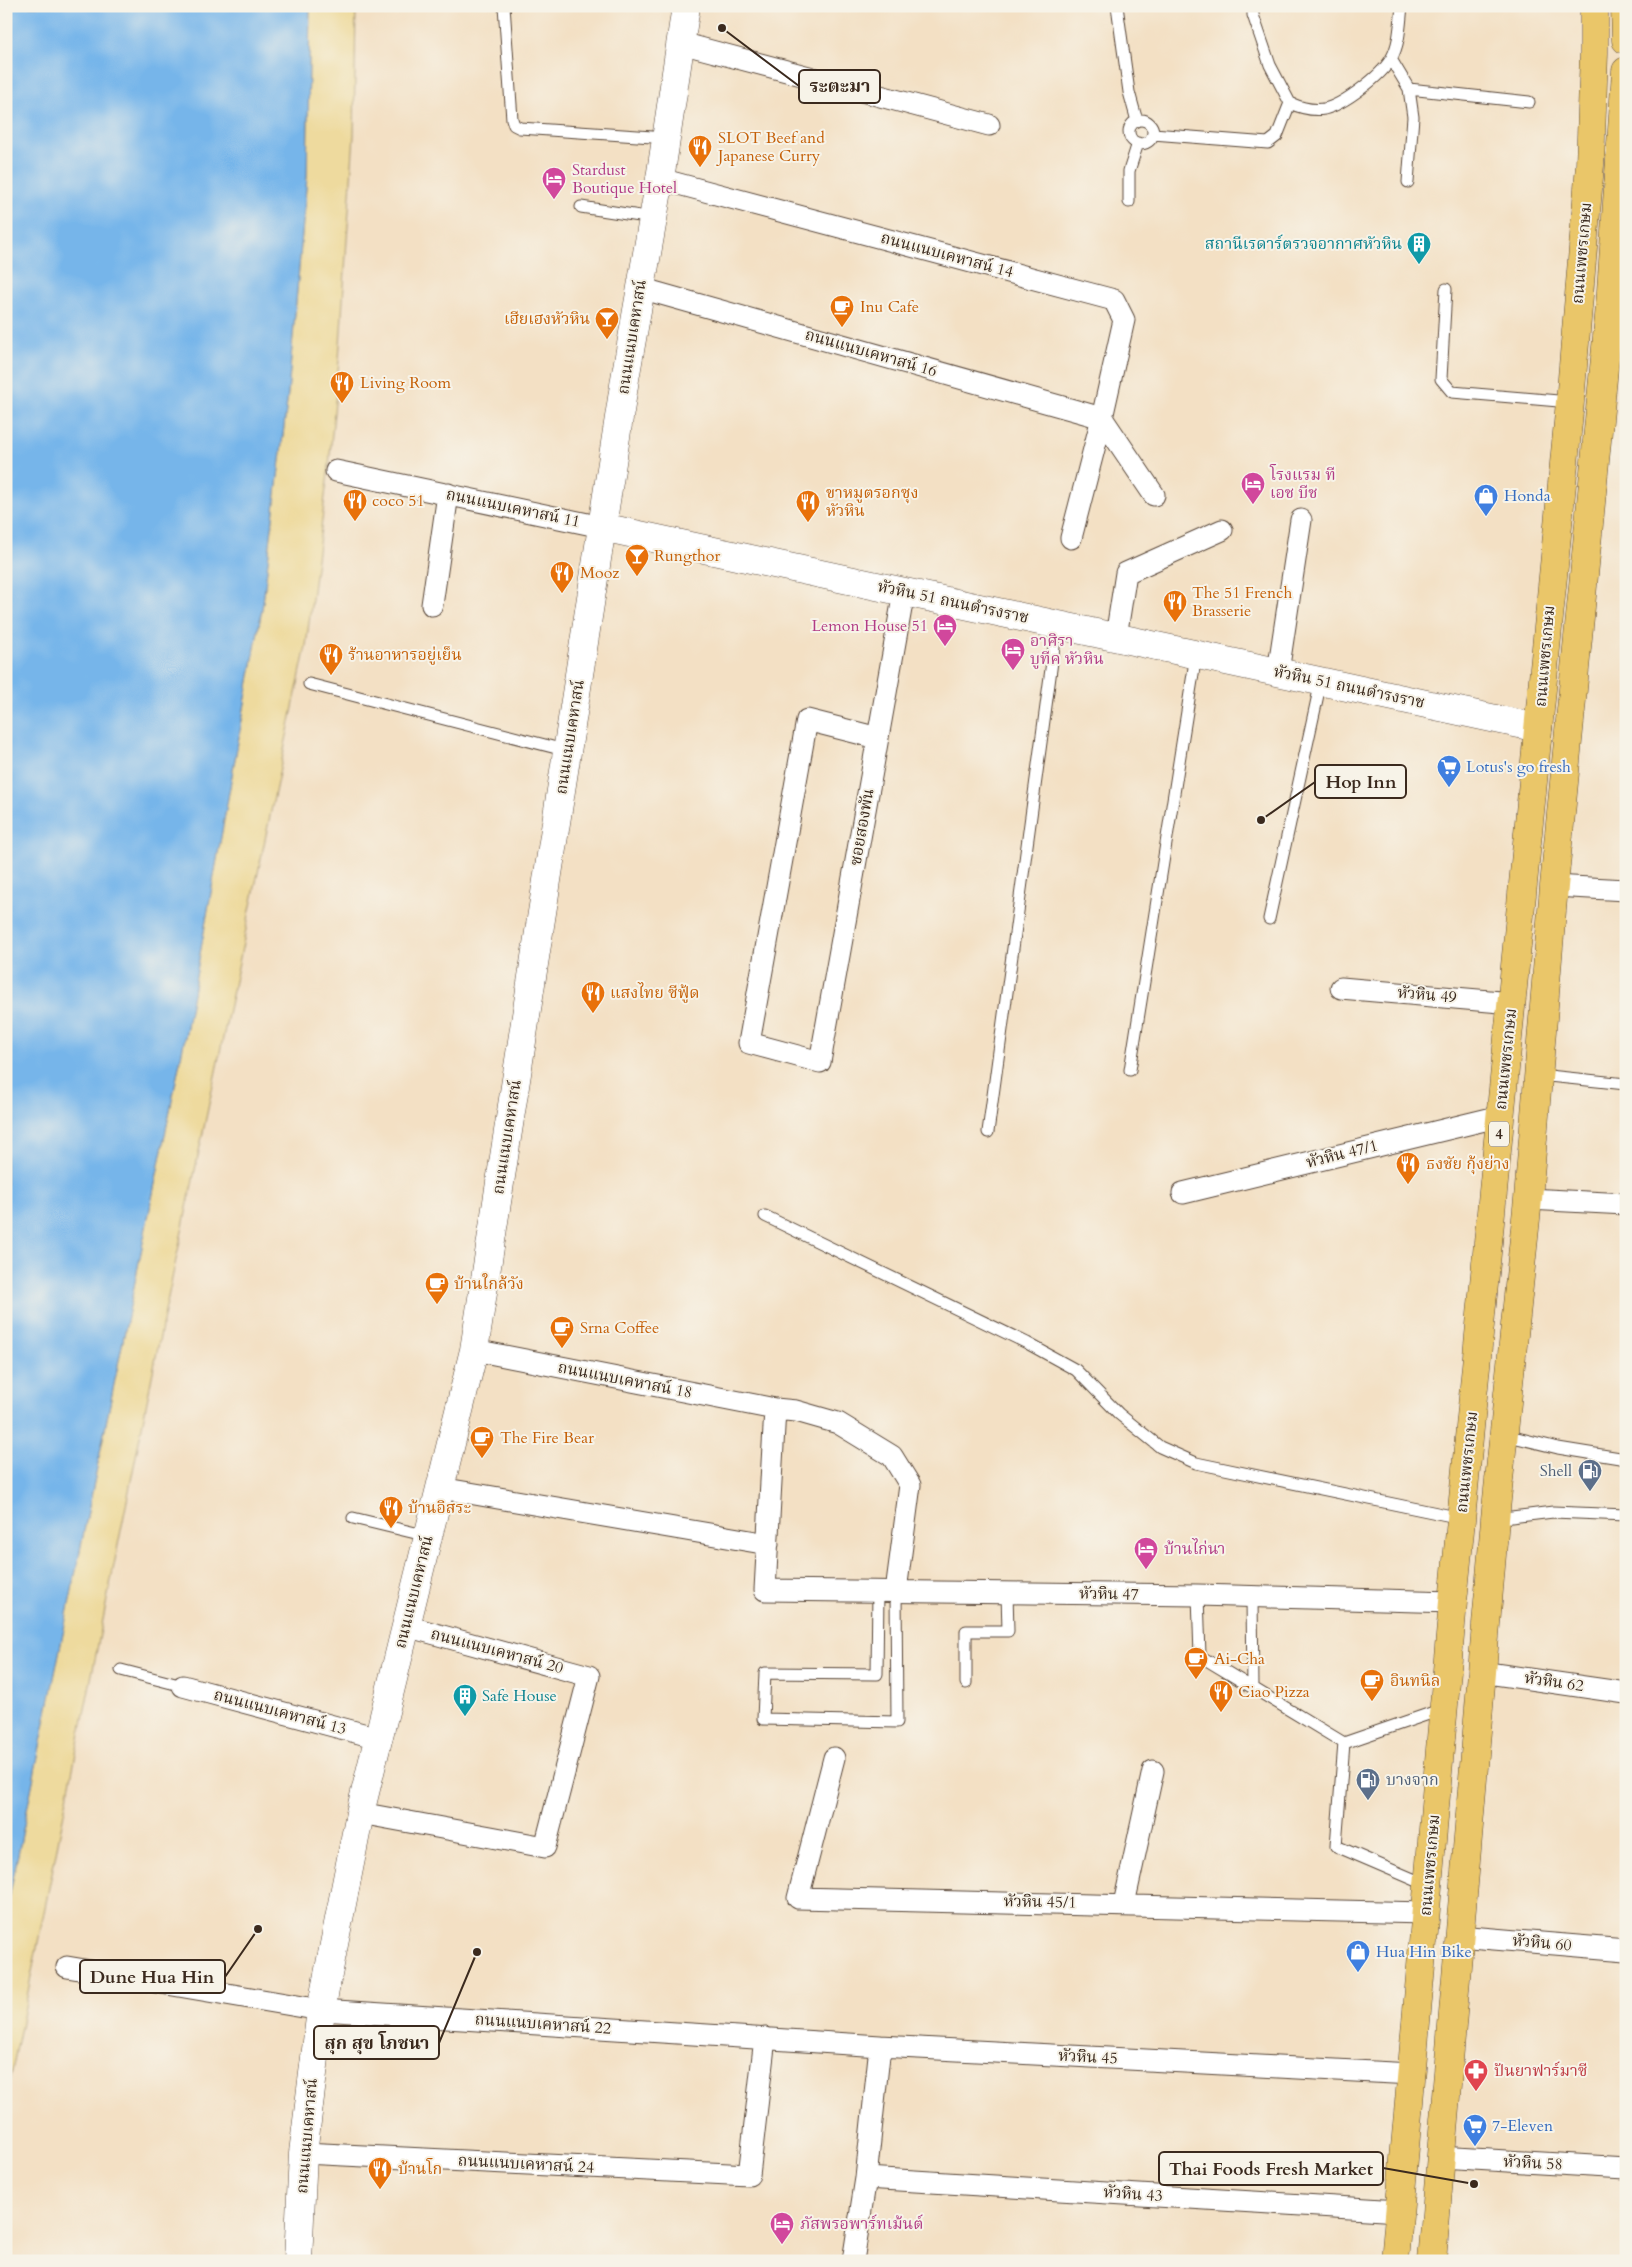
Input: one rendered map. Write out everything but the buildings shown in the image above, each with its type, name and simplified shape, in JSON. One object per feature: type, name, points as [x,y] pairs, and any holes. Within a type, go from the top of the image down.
[{"type":"main road","name":"ถนนเพชรเกษม","points":[[1395,2261],[1453,1602],[1570,402],[1590,165],[1594,6]]},
{"type":"main road","points":[[1625,6],[1626,40]]},
{"type":"main road","name":"ถนนเพชรเกษม","points":[[1432,2261],[1481,1672],[1528,1199],[1554,886],[1602,404],[1623,170],[1626,71]]},
{"type":"main road","points":[[1570,402],[1602,404]]},
{"type":"main road","points":[[1538,728],[1569,731]]},
{"type":"main road","points":[[1404,2156],[1440,2157]]},
{"type":"street","name":"ถนนแนบเคหาสน์","points":[[298,2261],[303,2153],[321,2010],[360,1814],[474,1350],[640,288],[667,138],[686,6]]},
{"type":"street","points":[[681,43],[989,125]]},
{"type":"street","name":"ถนนแนบเคหาสน์ 14","points":[[660,179],[1114,300],[1124,320],[1102,418],[1071,538]]},
{"type":"street","name":"ถนนแนบเคหาสน์ 16","points":[[640,288],[1102,418]]},
{"type":"street","points":[[1102,418],[1154,495]]},
{"type":"street","name":"ถนนแนบเคหาสน์ 11","points":[[336,471],[602,527]]},
{"type":"street","points":[[432,605],[448,494]]},
{"type":"street","points":[[1278,672],[1301,520]]},
{"type":"street","name":"หัวหิน 51 ถนนดำรงราช","points":[[602,527],[1538,728]]},
{"type":"street","points":[[1116,637],[1126,573],[1222,530]]},
{"type":"street","name":"ซอยสองพัน","points":[[878,738],[807,720],[749,1043],[820,1062],[878,738],[904,592]]},
{"type":"street","points":[[1554,886],[1626,890]]},
{"type":"street","name":"หัวหิน 49","points":[[1341,988],[1512,1003]]},
{"type":"street","name":"หัวหิน 47/1","points":[[1183,1193],[1501,1116]]},
{"type":"street","points":[[1528,1199],[1626,1204]]},
{"type":"street","name":"ถนนแนบเคหาสน์ 18","points":[[474,1350],[775,1409],[796,1411],[838,1423],[892,1456],[910,1485],[887,1591]]},
{"type":"street","points":[[440,1488],[768,1544],[775,1409]]},
{"type":"street","name":"หัวหิน 47","points":[[768,1544],[765,1590],[1198,1595],[1453,1602]]},
{"type":"street","name":"ถนนแนบเคหาสน์ 20","points":[[360,1814],[545,1847],[589,1676],[406,1626]]},
{"type":"street","name":"หัวหิน 62","points":[[1481,1672],[1626,1692]]},
{"type":"street","name":"ถนนแนบเคหาสน์ 13","points":[[183,1686],[378,1738]]},
{"type":"street","name":"หัวหิน 45/1","points":[[834,1758],[798,1898],[1124,1904],[1426,1913]]},
{"type":"street","points":[[1124,1904],[1153,1771]]},
{"type":"street","name":"หัวหิน 60","points":[[1458,1936],[1626,1950]]},
{"type":"street","name":"ถนนแนบเคหาสน์ 22","points":[[67,1967],[321,2010],[765,2038]]},
{"type":"street","name":"หัวหิน 45","points":[[765,2038],[880,2046],[1412,2074]]},
{"type":"street","name":"ถนนแนบเคหาสน์ 24","points":[[303,2153],[749,2175],[765,2038]]},
{"type":"street","points":[[853,2261],[866,2178],[880,2046]]},
{"type":"street","name":"หัวหิน 58","points":[[1440,2157],[1626,2168]]},
{"type":"street","name":"หัวหิน 43","points":[[866,2178],[1399,2211]]},
{"type":"lane","points":[[504,6],[514,126],[520,128],[667,138]]},
{"type":"lane","points":[[1117,6],[1129,92],[1137,121]]},
{"type":"lane","points":[[1253,6],[1253,15],[1270,65],[1290,104],[1306,110],[1324,109],[1341,102],[1372,79],[1391,59],[1399,38],[1402,6]]},
{"type":"lane","points":[[1391,59],[1409,89],[1413,117],[1408,182]]},
{"type":"lane","points":[[1409,89],[1529,102]]},
{"type":"lane","points":[[1153,134],[1268,143],[1277,136],[1290,104]]},
{"type":"lane","points":[[1137,121],[1149,123],[1153,130],[1153,134],[1146,143],[1138,143],[1130,134],[1131,126],[1137,121]]},
{"type":"lane","points":[[1129,202],[1130,171],[1138,143]]},
{"type":"lane","points":[[581,207],[653,218]]},
{"type":"lane","points":[[1446,289],[1441,379],[1452,392],[1570,402]]},
{"type":"lane","points":[[988,1132],[1057,625]]},
{"type":"lane","points":[[1130,1070],[1196,655]]},
{"type":"lane","points":[[1269,919],[1321,681]]},
{"type":"lane","points":[[309,684],[568,751]]},
{"type":"lane","points":[[1539,1075],[1626,1084]]},
{"type":"lane","points":[[766,1216],[1027,1343],[1076,1370],[1119,1414],[1160,1447],[1196,1463],[1462,1518]]},
{"type":"lane","points":[[1505,1435],[1558,1448],[1626,1458]]},
{"type":"lane","points":[[1495,1519],[1554,1512],[1626,1515]]},
{"type":"lane","points":[[353,1518],[428,1536]]},
{"type":"lane","points":[[887,1591],[896,1674],[897,1722],[763,1720],[765,1673],[896,1674]]},
{"type":"lane","points":[[878,1674],[887,1591]]},
{"type":"lane","points":[[966,1683],[966,1631],[1008,1631],[1007,1593]]},
{"type":"lane","points":[[1198,1595],[1200,1656],[1344,1743]]},
{"type":"lane","points":[[1252,1597],[1253,1688]]},
{"type":"lane","points":[[122,1670],[183,1686]]},
{"type":"lane","points":[[1344,1743],[1444,1708]]},
{"type":"lane","points":[[1344,1743],[1336,1846],[1429,1885]]},
{"type":"sand","points":[[310,6],[356,6],[354,135],[339,360],[329,465],[306,646],[166,1307],[6,2101],[6,1913],[186,1032],[263,603],[288,393],[307,177]]},
{"type":"water","points":[[6,6],[310,6],[307,177],[288,393],[263,603],[186,1032],[6,1913]]},
{"type":"place","name":"ระตะมา","points":[[722,28]]},
{"type":"place","name":"SLOT Beef and Japanese Curry","points":[[700,168]]},
{"type":"place","name":"Stardust Boutique Hotel","points":[[554,200]]},
{"type":"place","name":"สถานีเรดาร์ตรวจอากาศหัวหิน","points":[[1419,265]]},
{"type":"place","name":"Inu Cafe","points":[[842,328]]},
{"type":"place","name":"เฮียเฮงหัวหิน","points":[[607,340]]},
{"type":"place","name":"Living Room","points":[[342,404]]},
{"type":"place","name":"โรงแรม ที เอช บีช","points":[[1253,505]]},
{"type":"place","name":"Honda","points":[[1486,517]]},
{"type":"place","name":"coco 51","points":[[355,522]]},
{"type":"place","name":"ขาหมูตรอกซุง หัวหิน","points":[[808,523]]},
{"type":"place","name":"Rungthor","points":[[637,577]]},
{"type":"place","name":"Mooz","points":[[562,594]]},
{"type":"place","name":"The 51 French Brasserie","points":[[1175,623]]},
{"type":"place","name":"Lemon House 51","points":[[945,647]]},
{"type":"place","name":"อาศิรา บูทีค หัวหิน","points":[[1013,671]]},
{"type":"place","name":"ร้านอาหารอยู่เย็น","points":[[331,676]]},
{"type":"place","name":"Lotus's go fresh","points":[[1449,788]]},
{"type":"place","name":"Hop Inn","points":[[1261,820]]},
{"type":"place","name":"แสงไทย ซีฟู้ด","points":[[593,1014]]},
{"type":"place","name":"ธงชัย กุ้งย่าง","points":[[1408,1185]]},
{"type":"place","name":"บ้านใกล้วัง","points":[[437,1305]]},
{"type":"place","name":"Srna Coffee","points":[[562,1349]]},
{"type":"place","name":"The Fire Bear","points":[[482,1459]]},
{"type":"place","name":"Shell","points":[[1590,1492]]},
{"type":"place","name":"บ้านอิสระ","points":[[391,1529]]},
{"type":"place","name":"บ้านไก่นา","points":[[1146,1570]]},
{"type":"place","name":"Ai-Cha","points":[[1196,1680]]},
{"type":"place","name":"อินทนิล","points":[[1372,1702]]},
{"type":"place","name":"Ciao Pizza","points":[[1221,1713]]},
{"type":"place","name":"Safe House","points":[[465,1717]]},
{"type":"place","name":"บางจาก","points":[[1368,1801]]},
{"type":"place","name":"Dune Hua Hin","points":[[258,1929]]},
{"type":"place","name":"สุก สุข โภชนา","points":[[477,1952]]},
{"type":"place","name":"Hua Hin Bike","points":[[1358,1973]]},
{"type":"place","name":"ปันยาฟาร์มาซี","points":[[1476,2092]]},
{"type":"place","name":"7-Eleven","points":[[1475,2147]]},
{"type":"place","name":"Thai Foods Fresh Market","points":[[1474,2184]]},
{"type":"place","name":"บ้านโก","points":[[380,2190]]},
{"type":"place","name":"ภัสพรอพาร์ทเม้นต์","points":[[782,2245]]}]
